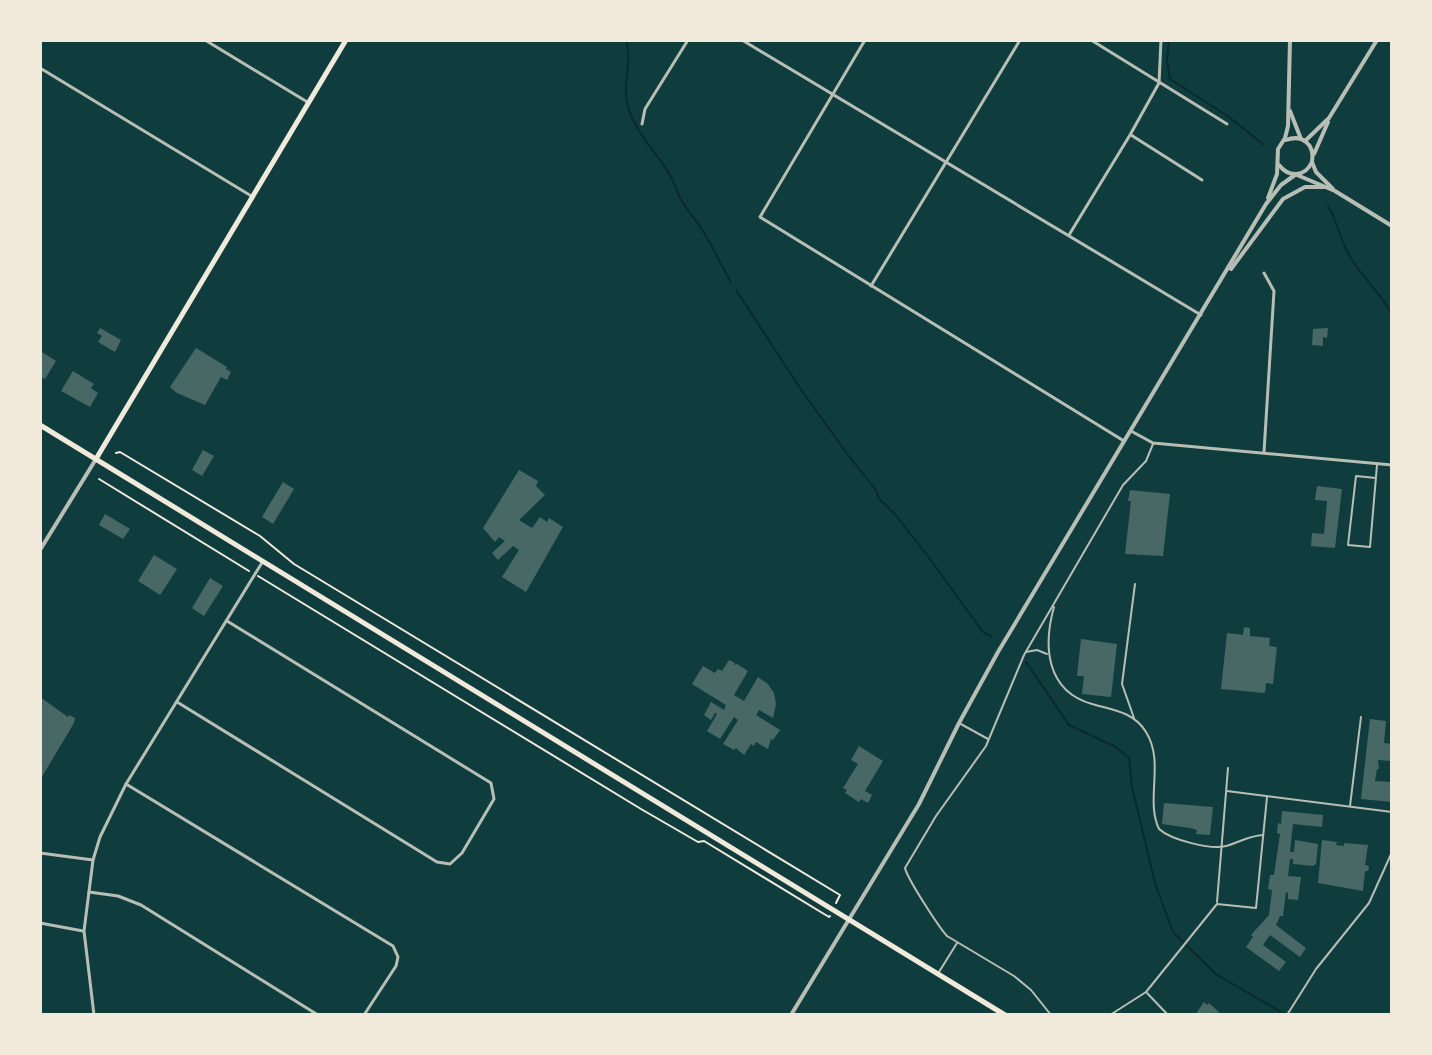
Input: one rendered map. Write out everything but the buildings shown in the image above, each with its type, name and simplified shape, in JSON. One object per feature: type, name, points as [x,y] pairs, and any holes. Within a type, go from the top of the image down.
[{"type":"main road","points":[[96,459],[346,40]]},
{"type":"main road","points":[[40,425],[1005,1015]]},
{"type":"street","points":[[205,40],[309,103]]},
{"type":"street","points":[[642,124],[645,109],[688,40]]},
{"type":"street","points":[[742,40],[1201,315]]},
{"type":"street","points":[[865,40],[760,217],[1125,441]]},
{"type":"street","points":[[871,286],[1020,40]]},
{"type":"street","points":[[1091,40],[1227,124]]},
{"type":"street","points":[[1068,236],[1159,83],[1161,40]]},
{"type":"street","points":[[1290,40],[1288,126],[1276,155],[1279,165],[1288,173],[1335,191],[1392,226]]},
{"type":"street","points":[[791,1015],[919,804],[998,652],[1266,204],[1281,185],[1304,172],[1313,159],[1329,118],[1377,40]]},
{"type":"street","points":[[40,68],[253,197]]},
{"type":"street","points":[[1288,106],[1303,140],[1312,149],[1316,172],[1335,191]]},
{"type":"street","points":[[1303,140],[1329,118]]},
{"type":"street","points":[[1130,135],[1202,180]]},
{"type":"street","points":[[1281,144],[1293,138],[1303,140]]},
{"type":"street","points":[[1266,204],[1279,165]]},
{"type":"street","points":[[1220,284],[1283,199],[1305,187],[1325,187]]},
{"type":"street","points":[[1264,273],[1274,291],[1264,452]]},
{"type":"street","points":[[1131,431],[1153,443],[1392,465]]},
{"type":"street","points":[[40,550],[96,459]]},
{"type":"street","points":[[94,1015],[84,931],[93,860],[105,825],[126,784],[263,561]]},
{"type":"street","points":[[177,702],[437,862],[450,864],[462,853],[491,805],[495,795],[491,783],[227,621]]},
{"type":"street","points":[[126,784],[393,946],[397,961],[364,1015]]},
{"type":"street","points":[[40,853],[93,860]]},
{"type":"street","points":[[89,892],[125,898],[141,905],[318,1015]]},
{"type":"street","points":[[40,923],[84,931]]},
{"type":"lane","points":[[1051,1015],[1021,981],[957,942],[938,926],[905,868],[989,739],[1025,653],[1123,485],[1149,457],[1153,443]]},
{"type":"lane","points":[[1376,478],[1356,476],[1348,545],[1370,547],[1376,478],[1377,464]]},
{"type":"lane","points":[[1135,584],[1122,684],[1135,719],[1152,747],[1155,813],[1159,829],[1175,839],[1223,847],[1249,836],[1263,835]]},
{"type":"lane","points":[[1055,602],[1049,624],[1048,654],[1059,683],[1073,695],[1135,719]]},
{"type":"lane","points":[[1025,653],[1037,650],[1048,654]]},
{"type":"lane","points":[[1350,806],[1361,717]]},
{"type":"lane","points":[[959,723],[989,739]]},
{"type":"lane","points":[[1110,1015],[1146,992],[1217,904],[1228,768]]},
{"type":"lane","points":[[1227,791],[1392,812]]},
{"type":"lane","points":[[1217,904],[1256,908],[1267,797]]},
{"type":"lane","points":[[1287,1015],[1316,969],[1369,903],[1392,852]]},
{"type":"lane","points":[[938,974],[957,942]]},
{"type":"lane","points":[[1146,992],[1168,1015]]},
{"type":"path","points":[[99,479],[641,809],[698,842],[704,841],[829,917],[840,895],[294,564],[260,536],[120,452],[116,453]]},
{"type":"waterway","points":[[626,40],[626,99],[631,116],[670,175],[682,202],[708,239],[731,282]]},
{"type":"waterway","points":[[1169,40],[1167,60],[1170,79],[1229,117],[1264,145]]},
{"type":"waterway","points":[[1328,206],[1353,261],[1392,314]]},
{"type":"waterway","points":[[736,290],[802,391],[876,490],[879,499],[927,555],[983,632],[991,636]]},
{"type":"waterway","points":[[1026,662],[1069,725],[1116,747],[1129,758],[1132,787],[1155,883],[1173,932],[1217,975],[1283,1013]]}]
